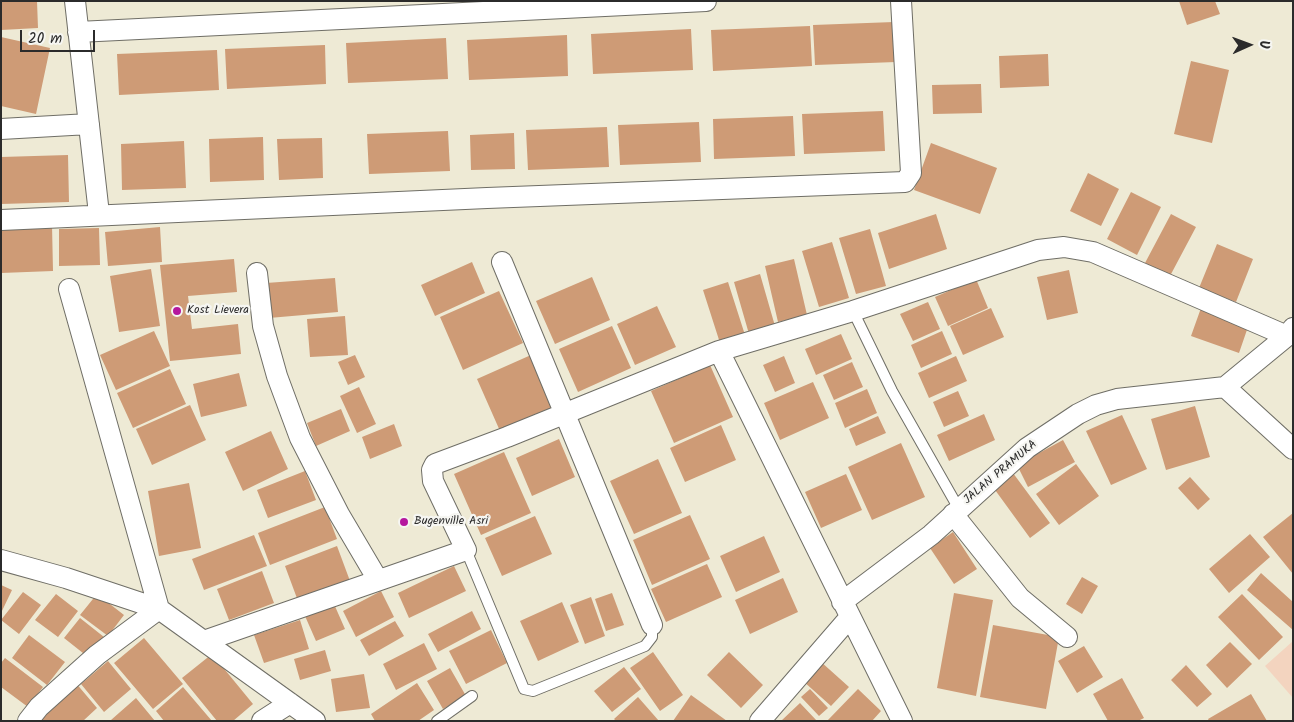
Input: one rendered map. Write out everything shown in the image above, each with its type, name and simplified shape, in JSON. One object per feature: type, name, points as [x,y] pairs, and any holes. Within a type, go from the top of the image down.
[{"type":"street","points":[[75,1],[99,214]]},
{"type":"street","points":[[78,32],[706,1]]},
{"type":"street","points":[[1,220],[99,214],[905,182],[911,173],[901,1]]},
{"type":"street","points":[[1,129],[89,124]]},
{"type":"street","points":[[204,640],[466,550],[433,481],[432,470],[435,464],[507,437],[719,351],[853,311],[1038,250],[1064,247],[1093,252],[1290,332],[1226,387],[1293,449]]},
{"type":"street","points":[[502,262],[652,625]]},
{"type":"street","points":[[256,272],[262,326],[300,438],[339,514],[378,580]]},
{"type":"street","points":[[68,289],[159,609]]},
{"type":"street","points":[[719,351],[902,721]]},
{"type":"street","name":"JALAN PRAMUKA","points":[[760,721],[846,609],[1027,448],[1096,405],[1117,399],[1226,387]]},
{"type":"street","points":[[956,512],[1020,598],[1067,637]]},
{"type":"street","points":[[1,560],[66,578],[159,609],[315,721]]},
{"type":"street","points":[[28,721],[38,708],[97,655],[159,609]]},
{"type":"street","points":[[262,721],[290,703]]},
{"type":"lane","points":[[853,311],[956,512]]},
{"type":"lane","points":[[466,550],[524,689],[533,692],[645,646],[652,636],[652,625]]},
{"type":"lane","points":[[437,721],[472,696]]},
{"type":"shaded area","points":[[1293,641],[1293,698],[1265,666]]},
{"type":"building","points":[[1,1],[37,1],[38,28],[1,30]]},
{"type":"building","points":[[1179,1],[1215,1],[1220,14],[1187,25]]},
{"type":"building","points":[[894,22],[896,62],[815,65],[813,25]]},
{"type":"building","points":[[810,26],[812,66],[713,71],[711,30]]},
{"type":"building","points":[[691,29],[693,70],[593,74],[591,34]]},
{"type":"building","points":[[567,35],[568,76],[469,80],[467,40]]},
{"type":"building","points":[[1,37],[50,48],[36,114],[1,106]]},
{"type":"building","points":[[446,38],[448,79],[348,83],[346,43]]},
{"type":"building","points":[[325,45],[326,84],[227,89],[225,49]]},
{"type":"building","points":[[217,50],[219,90],[119,95],[117,54]]},
{"type":"building","points":[[1048,54],[1049,86],[1000,88],[999,56]]},
{"type":"building","points":[[1191,61],[1229,70],[1212,143],[1174,134]]},
{"type":"building","points":[[981,84],[982,113],[933,114],[932,85]]},
{"type":"building","points":[[883,111],[885,151],[804,154],[802,114]]},
{"type":"building","points":[[793,116],[795,156],[714,159],[713,119]]},
{"type":"building","points":[[699,122],[701,162],[620,165],[618,125]]},
{"type":"building","points":[[607,127],[609,167],[528,170],[526,130]]},
{"type":"building","points":[[448,131],[450,171],[369,174],[367,134]]},
{"type":"building","points":[[514,133],[515,169],[471,170],[470,135]]},
{"type":"building","points":[[263,137],[264,180],[210,182],[209,139]]},
{"type":"building","points":[[322,138],[323,178],[279,180],[277,139]]},
{"type":"building","points":[[184,141],[186,188],[122,190],[121,144]]},
{"type":"building","points":[[931,143],[997,168],[980,214],[914,190]]},
{"type":"building","points":[[68,155],[69,202],[1,204],[1,157]]},
{"type":"building","points":[[1088,173],[1119,189],[1101,226],[1070,211]]},
{"type":"building","points":[[1131,192],[1161,207],[1137,255],[1107,239]]},
{"type":"building","points":[[936,214],[947,249],[889,269],[878,233]]},
{"type":"building","points":[[1171,214],[1196,227],[1170,276],[1145,263]]},
{"type":"building","points":[[52,225],[53,271],[1,273],[1,227]]},
{"type":"building","points":[[160,227],[162,262],[108,266],[105,232]]},
{"type":"building","points":[[99,228],[100,265],[59,266],[59,229]]},
{"type":"building","points":[[870,229],[886,286],[856,294],[839,238]]},
{"type":"building","points":[[832,242],[849,298],[819,307],[802,251]]},
{"type":"building","points":[[1217,244],[1253,259],[1236,302],[1199,288]]},
{"type":"building","name":"Kost Lievera","points":[[234,259],[237,292],[188,296],[192,329],[238,324],[241,354],[170,361],[160,265]]},
{"type":"building","points":[[794,259],[807,315],[778,322],[765,266]]},
{"type":"building","points":[[472,262],[485,293],[435,316],[421,285]]},
{"type":"building","points":[[151,269],[160,326],[119,332],[110,276]]},
{"type":"building","points":[[1069,270],[1078,313],[1047,320],[1037,277]]},
{"type":"building","points":[[760,274],[775,326],[749,334],[734,282]]},
{"type":"building","points":[[592,277],[610,320],[555,344],[536,301]]},
{"type":"building","points":[[335,278],[338,312],[269,318],[266,283]]},
{"type":"building","points":[[976,279],[988,308],[948,326],[935,297]]},
{"type":"building","points":[[728,282],[745,335],[720,343],[703,290]]},
{"type":"building","points":[[499,291],[523,343],[463,370],[440,317]]},
{"type":"building","points":[[928,302],[940,329],[913,341],[900,314]]},
{"type":"building","points":[[657,306],[676,347],[635,365],[617,324]]},
{"type":"building","points":[[991,308],[1004,337],[963,355],[950,326]]},
{"type":"building","points":[[1201,308],[1249,324],[1239,353],[1191,336]]},
{"type":"building","points":[[345,316],[348,355],[310,357],[307,319]]},
{"type":"building","points":[[612,326],[631,368],[578,392],[559,349]]},
{"type":"building","points":[[154,331],[170,366],[116,390],[100,355]]},
{"type":"building","points":[[942,331],[952,354],[921,368],[911,345]]},
{"type":"building","points":[[841,334],[852,359],[816,375],[805,349]]},
{"type":"building","points":[[355,355],[365,377],[348,385],[338,362]]},
{"type":"building","points":[[531,355],[554,407],[500,431],[477,379]]},
{"type":"building","points":[[784,356],[795,383],[775,392],[763,365]]},
{"type":"building","points":[[956,356],[967,381],[929,398],[918,373]]},
{"type":"building","points":[[852,362],[863,387],[834,400],[823,375]]},
{"type":"building","points":[[710,365],[733,417],[674,443],[651,391]]},
{"type":"building","points":[[170,369],[186,404],[133,428],[117,393]]},
{"type":"building","points":[[239,373],[247,406],[201,417],[193,384]]},
{"type":"building","points":[[813,382],[829,418],[780,440],[764,403]]},
{"type":"building","points":[[359,387],[376,424],[357,433],[340,396]]},
{"type":"building","points":[[867,389],[877,413],[845,428],[835,403]]},
{"type":"building","points":[[958,391],[969,416],[944,427],[933,402]]},
{"type":"building","points":[[190,405],[206,440],[152,465],[136,429]]},
{"type":"building","points":[[1195,406],[1210,457],[1166,470],[1151,419]]},
{"type":"building","points":[[341,409],[350,431],[316,446],[307,423]]},
{"type":"building","points":[[984,414],[995,440],[949,461],[937,435]]},
{"type":"building","points":[[1122,415],[1147,469],[1111,485],[1086,431]]},
{"type":"building","points":[[878,416],[886,433],[856,446],[849,429]]},
{"type":"building","points":[[394,424],[402,446],[370,459],[362,437]]},
{"type":"building","points":[[721,425],[736,460],[685,482],[670,448]]},
{"type":"building","points":[[271,431],[288,469],[243,491],[225,452]]},
{"type":"building","points":[[559,439],[575,477],[532,496],[516,458]]},
{"type":"building","points":[[1063,440],[1075,462],[1028,487],[1017,465]]},
{"type":"building","points":[[901,443],[925,497],[872,520],[848,467]]},
{"type":"building","points":[[504,452],[531,513],[481,535],[454,474]]},
{"type":"building","points":[[658,459],[682,513],[634,534],[610,481]]},
{"type":"building","points":[[1076,464],[1099,496],[1059,525],[1036,494]]},
{"type":"building","points":[[1010,469],[1050,523],[1030,538],[990,483]]},
{"type":"building","points":[[305,471],[316,500],[268,518],[257,490]]},
{"type":"building","points":[[846,474],[862,510],[821,528],[805,492]]},
{"type":"building","points":[[1190,477],[1210,499],[1198,510],[1178,488]]},
{"type":"building","points":[[189,483],[201,548],[159,556],[148,491]]},
{"type":"building","points":[[325,507],[337,539],[270,565],[258,533]]},
{"type":"building","points":[[1293,513],[1293,574],[1263,537]]},
{"type":"building","points":[[690,515],[710,559],[652,585],[633,540]]},
{"type":"building","points":[[535,516],[552,554],[502,576],[485,538]]},
{"type":"building","points":[[953,532],[977,569],[954,584],[930,548]]},
{"type":"building","points":[[1250,534],[1270,557],[1229,593],[1209,569]]},
{"type":"building","points":[[254,535],[267,566],[204,590],[192,559]]},
{"type":"building","points":[[764,536],[780,572],[736,592],[720,556]]},
{"type":"building","points":[[337,546],[350,581],[298,601],[285,566]]},
{"type":"building","points":[[707,564],[722,597],[666,622],[651,589]]},
{"type":"building","points":[[454,566],[466,591],[409,618],[398,593]]},
{"type":"building","points":[[262,571],[274,603],[229,620],[217,589]]},
{"type":"building","points":[[1261,573],[1293,602],[1293,630],[1247,590]]},
{"type":"building","points":[[1082,577],[1098,586],[1082,614],[1066,604]]},
{"type":"building","points":[[783,578],[798,612],[750,634],[735,600]]},
{"type":"building","points":[[1,585],[12,590],[1,613]]},
{"type":"building","points":[[381,591],[394,617],[356,637],[343,611]]},
{"type":"building","points":[[23,592],[41,605],[19,634],[1,620]]},
{"type":"building","points":[[612,593],[624,625],[606,631],[595,599]]},
{"type":"building","points":[[954,593],[993,600],[976,696],[937,688]]},
{"type":"building","points":[[56,594],[78,611],[58,637],[35,620]]},
{"type":"building","points":[[97,594],[124,615],[108,636],[80,615]]},
{"type":"building","points":[[1242,594],[1283,637],[1259,660],[1218,617]]},
{"type":"building","points":[[591,597],[605,636],[585,644],[570,605]]},
{"type":"building","points":[[562,602],[579,642],[538,661],[520,621]]},
{"type":"building","points":[[334,604],[345,629],[316,641],[305,616]]},
{"type":"building","points":[[472,611],[481,629],[438,652],[428,634]]},
{"type":"building","points":[[80,618],[104,637],[88,657],[64,638]]},
{"type":"building","points":[[300,620],[309,649],[264,663],[254,635]]},
{"type":"building","points":[[395,621],[404,636],[369,656],[360,640]]},
{"type":"building","points":[[993,625],[1059,637],[1046,709],[980,697]]},
{"type":"building","points":[[491,630],[507,663],[466,684],[449,651]]},
{"type":"building","points":[[29,635],[65,662],[47,685],[12,658]]},
{"type":"building","points":[[144,638],[183,684],[153,709],[114,663]]},
{"type":"building","points":[[1230,642],[1252,664],[1227,688],[1206,665]]},
{"type":"building","points":[[424,643],[437,669],[396,690],[383,664]]},
{"type":"building","points":[[1084,646],[1103,677],[1077,693],[1058,661]]},
{"type":"building","points":[[325,650],[331,671],[300,680],[294,659]]},
{"type":"building","points":[[653,652],[683,695],[660,711],[630,668]]},
{"type":"building","points":[[729,652],[763,685],[741,708],[707,675]]},
{"type":"building","points":[[212,654],[253,704],[233,721],[217,721],[182,678]]},
{"type":"building","points":[[5,658],[43,687],[28,707],[1,687],[1,663]]},
{"type":"building","points":[[108,661],[131,689],[104,712],[81,684]]},
{"type":"building","points":[[820,661],[849,687],[831,706],[803,681]]},
{"type":"building","points":[[1186,665],[1212,694],[1197,707],[1171,680]]},
{"type":"building","points":[[624,667],[641,689],[612,712],[594,691]]},
{"type":"building","points":[[450,668],[466,696],[443,709],[427,681]]},
{"type":"building","points":[[364,674],[370,708],[336,712],[331,679]]},
{"type":"building","points":[[1122,678],[1144,718],[1138,721],[1108,721],[1093,694]]},
{"type":"building","points":[[75,682],[97,708],[83,721],[32,721]]},
{"type":"building","points":[[417,683],[434,710],[418,721],[375,721],[371,714]]},
{"type":"building","points":[[183,687],[212,721],[164,721],[156,711]]},
{"type":"building","points":[[810,689],[828,708],[819,716],[801,697]]},
{"type":"building","points":[[858,689],[881,711],[872,721],[827,721]]},
{"type":"building","points":[[1251,694],[1267,721],[1209,721],[1208,719]]},
{"type":"building","points":[[691,695],[727,721],[673,721]]},
{"type":"building","points":[[638,697],[659,721],[616,721],[614,719]]},
{"type":"building","points":[[136,698],[155,721],[111,720]]},
{"type":"building","points":[[800,703],[817,721],[781,721]]},
{"type":"place","name":"Kost Lievera","points":[[177,311]]},
{"type":"place","name":"Bugenville Asri","points":[[404,522]]}]
